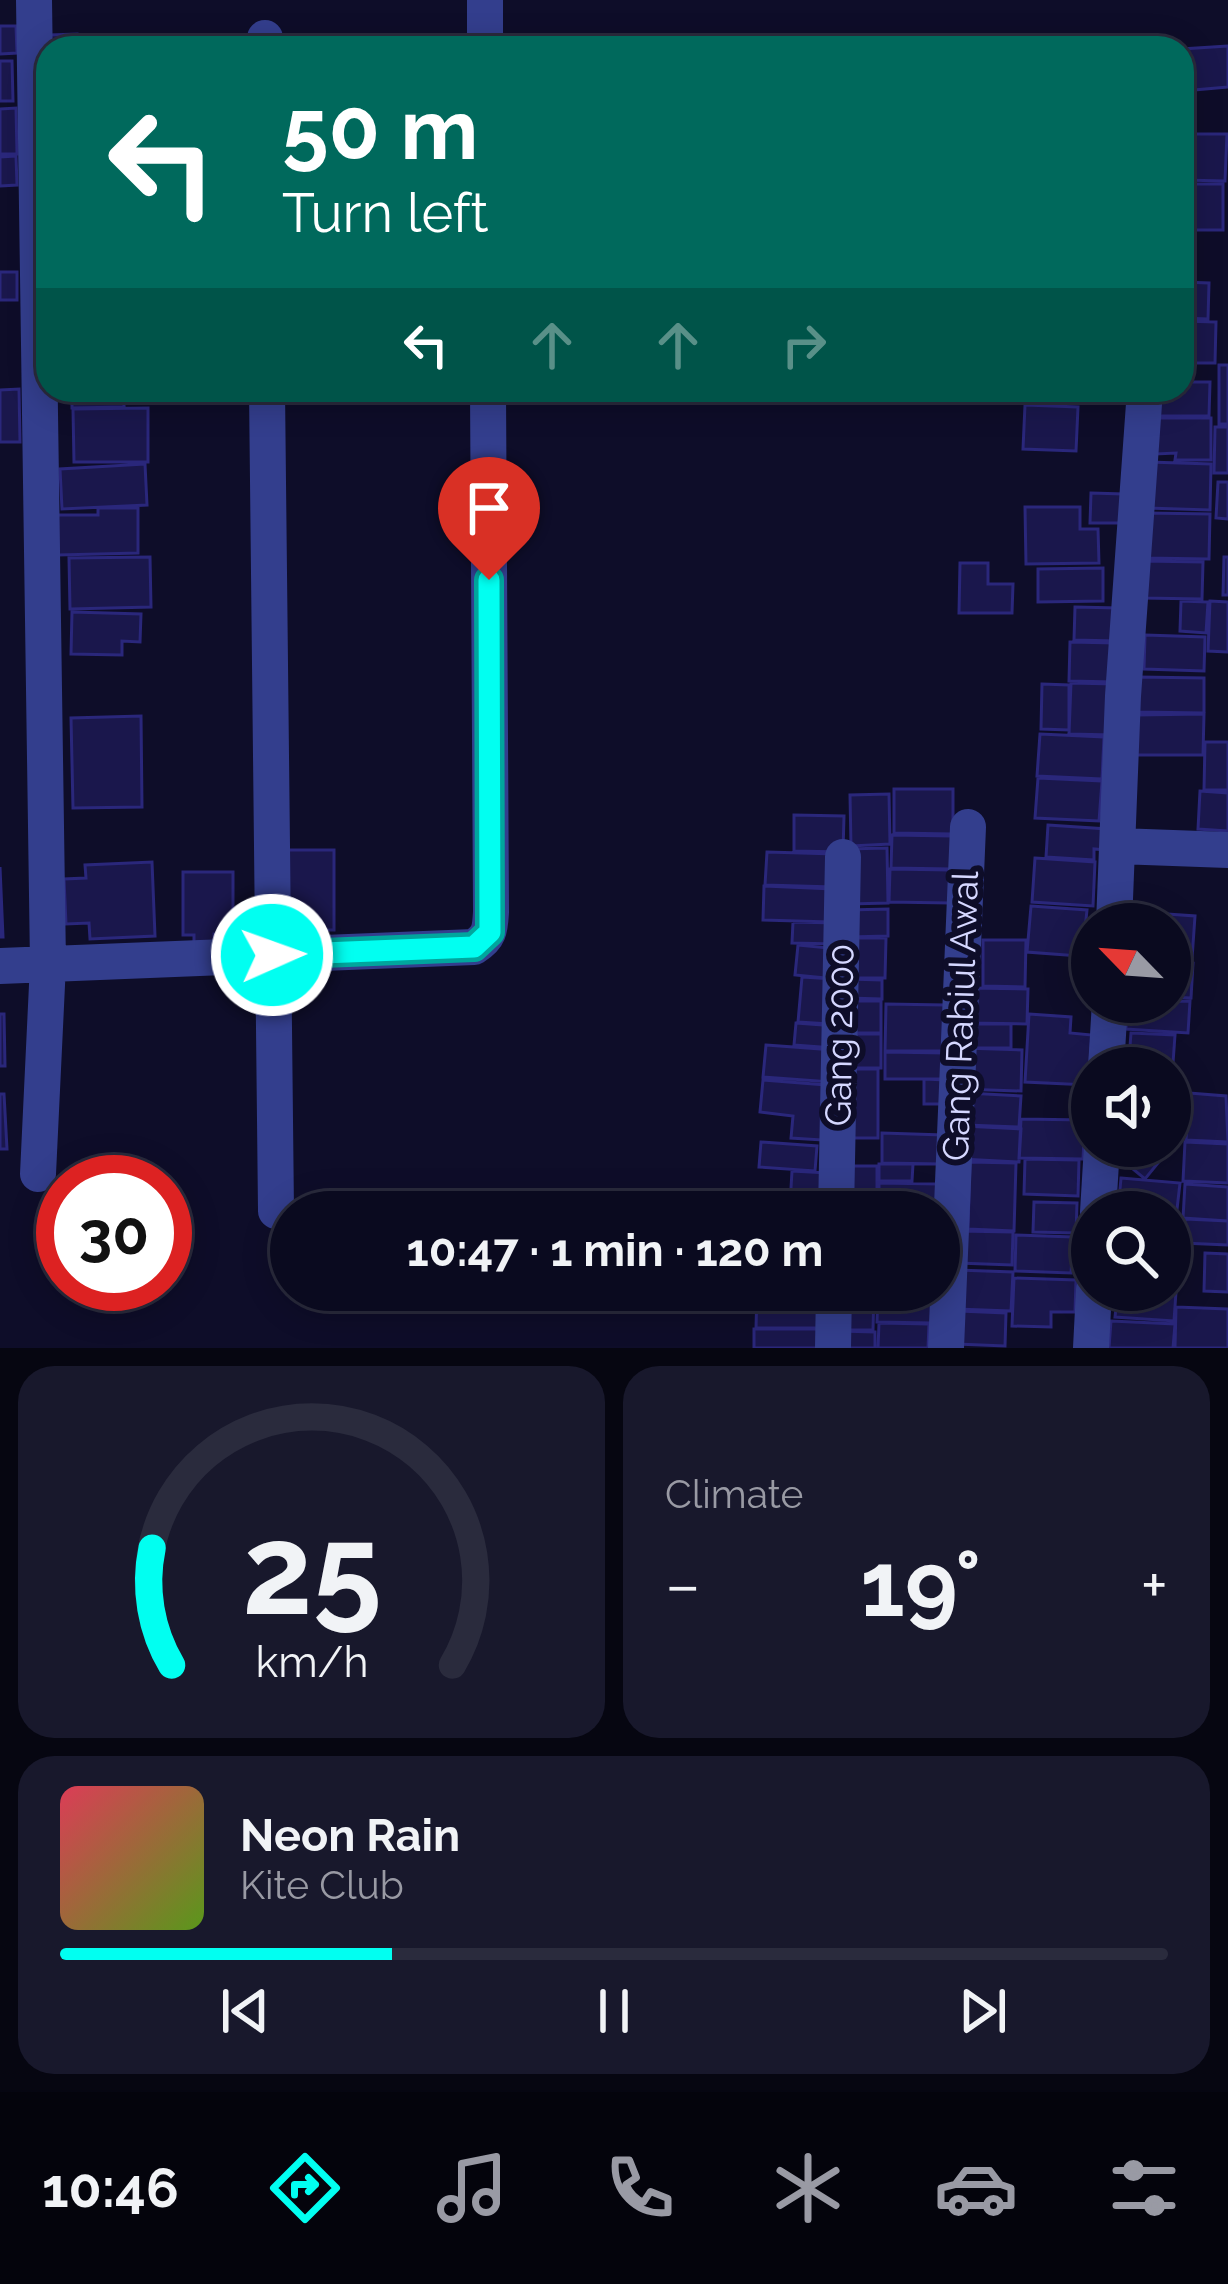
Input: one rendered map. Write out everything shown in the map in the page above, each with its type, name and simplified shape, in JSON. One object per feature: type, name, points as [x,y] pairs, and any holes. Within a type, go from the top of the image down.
[{"type":"street","points":[[34,0],[36,138]]},
{"type":"street","points":[[485,0],[485,36]]},
{"type":"street","points":[[39,1155],[48,964],[40,402]]},
{"type":"street","points":[[267,402],[277,1191]]},
{"type":"street","points":[[0,967],[474,947],[490,932],[488,402]]},
{"type":"street","points":[[1115,903],[1123,696],[1143,402]]},
{"type":"street","name":"Gang Rabiul Awal","points":[[946,1348],[968,827]]},
{"type":"street","points":[[1118,846],[1228,850]]},
{"type":"street","name":"Gang 2000","points":[[836,1191],[843,857]]},
{"type":"street","points":[[833,1348],[834,1311]]},
{"type":"street","points":[[1091,1348],[1093,1311]]},
{"type":"building","points":[[0,26],[16,26],[17,53],[0,54]]},
{"type":"building","points":[[1228,46],[1228,87],[1194,90],[1194,48]]},
{"type":"building","points":[[0,61],[12,61],[13,101],[0,101]]},
{"type":"building","points":[[16,108],[17,154],[0,154],[0,109]]},
{"type":"building","points":[[1194,134],[1227,134],[1225,181],[1194,180]]},
{"type":"building","points":[[16,156],[17,185],[0,186],[0,157]]},
{"type":"building","points":[[1194,184],[1223,184],[1223,230],[1194,230]]},
{"type":"building","points":[[0,272],[17,272],[17,300],[0,300]]},
{"type":"building","points":[[1194,282],[1209,283],[1208,319],[1194,318]]},
{"type":"building","points":[[1194,321],[1216,322],[1215,363],[1194,363]]},
{"type":"building","points":[[1219,365],[1228,365],[1228,424],[1219,424]]},
{"type":"building","points":[[1194,382],[1210,382],[1209,416],[1155,416],[1155,402],[1194,402]]},
{"type":"building","points":[[19,389],[20,442],[0,442],[0,390]]},
{"type":"building","points":[[72,402],[124,402],[124,407],[72,408]]},
{"type":"building","points":[[1025,405],[1078,407],[1076,451],[1023,449]]},
{"type":"building","points":[[148,408],[148,462],[74,462],[73,409]]},
{"type":"building","points":[[1156,418],[1211,418],[1211,460],[1175,460],[1176,453],[1156,454]]},
{"type":"building","points":[[1215,427],[1228,427],[1228,473],[1214,473]]},
{"type":"building","points":[[1148,462],[1211,464],[1210,510],[1147,508]]},
{"type":"building","points":[[145,464],[147,505],[62,509],[60,469]]},
{"type":"building","points":[[1218,482],[1228,482],[1228,519],[1216,518]]},
{"type":"building","points":[[1091,493],[1123,494],[1122,523],[1090,523]]},
{"type":"building","points":[[1025,507],[1080,507],[1080,529],[1098,529],[1099,563],[1026,564]]},
{"type":"building","points":[[98,508],[138,508],[138,553],[58,555],[57,515],[98,515]]},
{"type":"building","points":[[1146,513],[1210,514],[1209,559],[1145,558]]},
{"type":"building","points":[[150,557],[151,607],[70,609],[69,558]]},
{"type":"building","points":[[1224,557],[1228,557],[1228,595],[1223,595]]},
{"type":"building","points":[[1144,561],[1203,562],[1202,599],[1143,598]]},
{"type":"building","points":[[960,563],[988,563],[988,584],[1013,584],[1012,613],[959,613]]},
{"type":"building","points":[[1103,568],[1103,601],[1038,602],[1038,569]]},
{"type":"building","points":[[1181,601],[1208,602],[1206,633],[1180,631]]},
{"type":"building","points":[[1210,601],[1228,602],[1228,652],[1208,651]]},
{"type":"building","points":[[1075,607],[1118,608],[1117,641],[1074,640]]},
{"type":"building","points":[[72,612],[141,614],[140,642],[122,641],[122,655],[71,654]]},
{"type":"building","points":[[1145,635],[1205,637],[1204,671],[1144,669]]},
{"type":"building","points":[[1070,642],[1116,643],[1115,682],[1069,681]]},
{"type":"building","points":[[1138,677],[1204,678],[1204,713],[1138,712]]},
{"type":"building","points":[[1071,683],[1115,684],[1113,735],[1069,734]]},
{"type":"building","points":[[1042,684],[1069,685],[1069,730],[1041,729]]},
{"type":"building","points":[[1204,714],[1203,755],[1135,755],[1136,715]]},
{"type":"building","points":[[141,716],[142,807],[73,808],[71,718]]},
{"type":"building","points":[[1040,734],[1104,737],[1102,779],[1037,776]]},
{"type":"building","points":[[1205,742],[1228,742],[1228,790],[1204,790]]},
{"type":"building","points":[[1038,778],[1102,781],[1099,821],[1035,818]]},
{"type":"building","points":[[894,789],[953,789],[953,834],[894,833]]},
{"type":"building","points":[[1200,791],[1228,793],[1228,831],[1198,829]]},
{"type":"building","points":[[889,794],[890,844],[851,846],[850,795]]},
{"type":"building","points":[[794,815],[844,816],[843,852],[794,851]]},
{"type":"building","points":[[1048,825],[1107,829],[1106,850],[1094,849],[1094,860],[1046,857]]},
{"type":"building","points":[[892,835],[952,836],[952,869],[891,868]]},
{"type":"building","points":[[887,848],[888,903],[849,904],[847,849]]},
{"type":"building","points":[[283,850],[334,850],[334,930],[282,930]]},
{"type":"building","points":[[767,852],[835,854],[834,887],[765,885]]},
{"type":"building","points":[[1035,858],[1095,862],[1093,903],[1032,902]]},
{"type":"building","points":[[152,862],[155,936],[90,939],[89,923],[66,924],[64,879],[86,878],[85,865]]},
{"type":"building","points":[[0,867],[3,937],[0,937]]},
{"type":"building","points":[[890,869],[951,870],[950,903],[889,902]]},
{"type":"building","points":[[183,872],[233,872],[233,934],[214,934],[214,943],[194,943],[194,935],[183,935]]},
{"type":"building","points":[[764,886],[833,889],[831,922],[763,920]]},
{"type":"building","points":[[1031,906],[1071,909],[1071,955],[1027,952]]},
{"type":"building","points":[[888,909],[888,936],[848,937],[848,910]]},
{"type":"building","points":[[1191,916],[1195,916],[1191,959]]},
{"type":"building","points":[[793,922],[837,923],[836,944],[792,943]]},
{"type":"building","points":[[851,938],[886,938],[885,978],[850,978]]},
{"type":"building","points":[[983,940],[1026,940],[1025,987],[983,986]]},
{"type":"building","points":[[798,945],[839,949],[836,979],[795,975]]},
{"type":"building","points":[[802,977],[834,979],[830,1024],[798,1022]]},
{"type":"building","points":[[848,979],[882,980],[882,999],[848,998]]},
{"type":"building","points":[[969,988],[1028,989],[1027,1024],[968,1023]]},
{"type":"building","points":[[844,1001],[881,1001],[881,1033],[844,1033]]},
{"type":"building","points":[[886,1004],[945,1005],[945,1051],[885,1051]]},
{"type":"building","points":[[0,1014],[4,1014],[5,1066],[0,1066]]},
{"type":"building","points":[[1029,1014],[1071,1017],[1070,1033],[1092,1035],[1091,1047],[1071,1047],[1071,1084],[1025,1082]]},
{"type":"building","points":[[796,1023],[836,1026],[834,1048],[794,1045]]},
{"type":"building","points":[[1126,1023],[1189,1023],[1188,1033],[1126,1029]]},
{"type":"building","points":[[967,1024],[1011,1024],[1011,1048],[967,1048]]},
{"type":"building","points":[[1131,1033],[1175,1035],[1174,1047],[1130,1047]]},
{"type":"building","points":[[844,1034],[881,1034],[881,1068],[844,1068]]},
{"type":"building","points":[[766,1045],[834,1050],[831,1082],[763,1077]]},
{"type":"building","points":[[963,1048],[1022,1050],[1021,1091],[962,1089]]},
{"type":"building","points":[[885,1052],[946,1053],[946,1079],[885,1079]]},
{"type":"building","points":[[845,1069],[878,1069],[878,1138],[844,1138]]},
{"type":"building","points":[[924,1079],[946,1080],[946,1104],[924,1104]]},
{"type":"building","points":[[763,1080],[826,1085],[822,1140],[791,1138],[793,1116],[760,1112]]},
{"type":"building","points":[[967,1093],[1021,1096],[1019,1127],[966,1125]]},
{"type":"building","points":[[1191,1093],[1226,1096],[1228,1142],[1191,1140]]},
{"type":"building","points":[[0,1094],[4,1094],[7,1149],[0,1149]]},
{"type":"building","points":[[1021,1119],[1071,1120],[1071,1159],[1019,1158]]},
{"type":"building","points":[[963,1126],[1021,1129],[1019,1162],[961,1159]]},
{"type":"building","points":[[882,1133],[943,1135],[942,1164],[882,1163]]},
{"type":"building","points":[[761,1142],[817,1146],[815,1171],[759,1167]]},
{"type":"building","points":[[1191,1142],[1228,1144],[1228,1183],[1183,1181],[1184,1167],[1191,1167]]},
{"type":"building","points":[[1025,1159],[1071,1160],[1071,1167],[1079,1167],[1078,1191],[1071,1191],[1071,1196],[1024,1194]]},
{"type":"building","points":[[970,1162],[1016,1163],[1014,1231],[968,1229]]},
{"type":"building","points":[[879,1164],[913,1164],[912,1181],[879,1181]]},
{"type":"building","points":[[842,1166],[877,1166],[877,1191],[841,1191]]},
{"type":"building","points":[[1130,1167],[1155,1167],[1145,1179]]},
{"type":"building","points":[[792,1171],[828,1173],[827,1191],[791,1191]]},
{"type":"building","points":[[1121,1178],[1180,1183],[1179,1191],[1120,1191]]},
{"type":"building","points":[[879,1183],[939,1184],[939,1191],[879,1191]]},
{"type":"building","points":[[1185,1184],[1228,1187],[1228,1221],[1191,1219],[1191,1191],[1185,1191]]},
{"type":"building","points":[[1034,1202],[1071,1203],[1071,1233],[1033,1232]]},
{"type":"building","points":[[1191,1219],[1228,1221],[1228,1245],[1191,1243]]},
{"type":"building","points":[[960,1231],[1013,1232],[1012,1265],[960,1263]]},
{"type":"building","points":[[1016,1235],[1071,1237],[1071,1273],[1015,1271]]},
{"type":"building","points":[[1205,1253],[1228,1254],[1228,1292],[1204,1291]]},
{"type":"building","points":[[960,1270],[1013,1272],[1011,1311],[960,1309]]},
{"type":"building","points":[[1014,1278],[1071,1280],[1071,1311],[1075,1312],[1051,1312],[1051,1327],[1012,1326]]},
{"type":"building","points":[[1228,1309],[1228,1348],[1175,1348],[1176,1311]]},
{"type":"building","points":[[756,1311],[818,1311],[818,1328],[756,1328]]},
{"type":"building","points":[[838,1311],[873,1311],[873,1330],[838,1330]]},
{"type":"building","points":[[877,1311],[932,1311],[932,1323],[877,1322]]},
{"type":"building","points":[[959,1311],[1006,1313],[1005,1346],[957,1344]]},
{"type":"building","points":[[1116,1311],[1175,1311],[1174,1321],[1115,1317]]},
{"type":"building","points":[[1111,1321],[1175,1324],[1173,1348],[1109,1348]]},
{"type":"building","points":[[879,1323],[929,1324],[928,1348],[878,1348]]},
{"type":"building","points":[[754,1329],[821,1329],[821,1348],[754,1348]]},
{"type":"building","points":[[839,1331],[875,1332],[875,1348],[839,1348]]},
{"type":"route","points":[[272,955],[474,947],[490,932],[489,580]]}]
